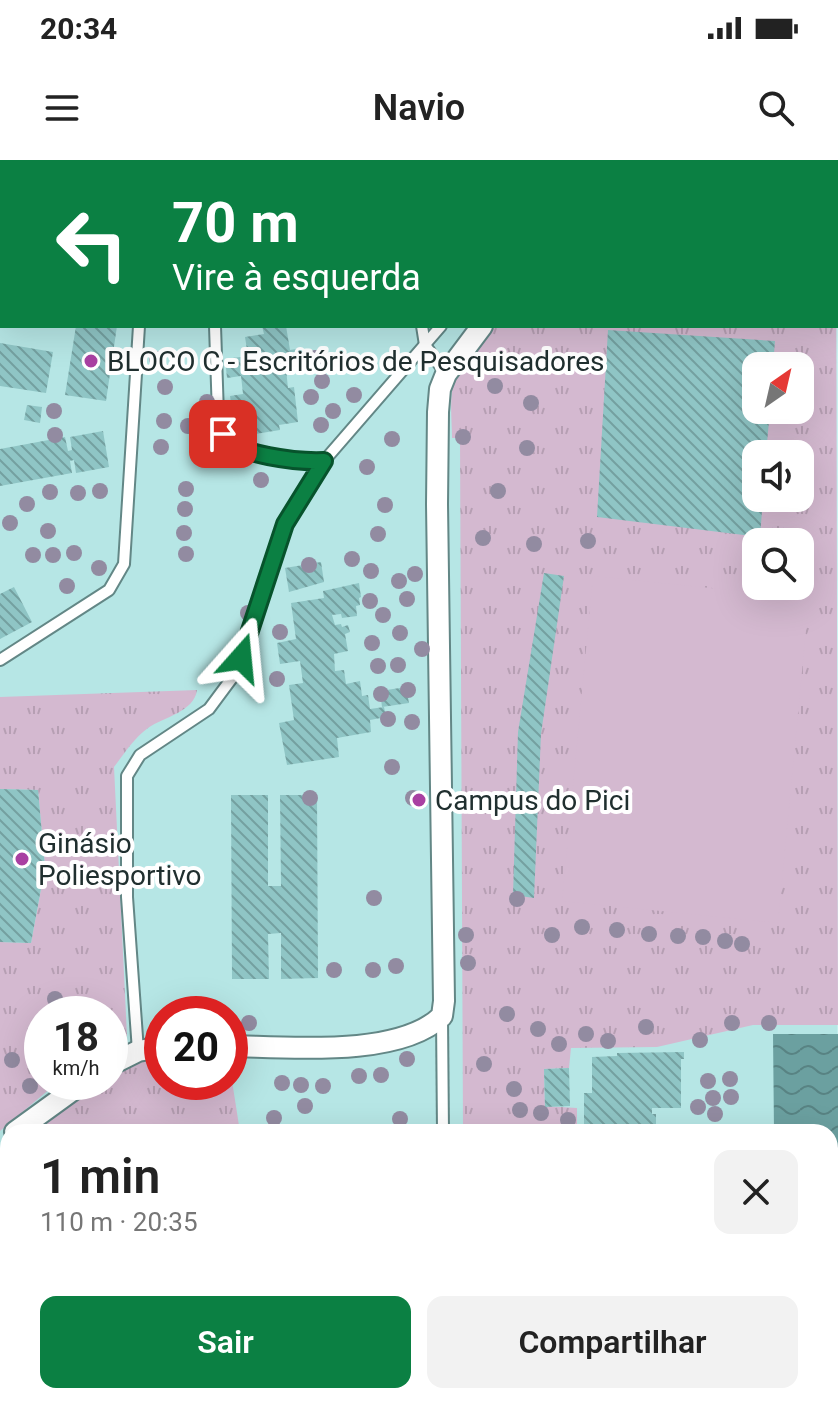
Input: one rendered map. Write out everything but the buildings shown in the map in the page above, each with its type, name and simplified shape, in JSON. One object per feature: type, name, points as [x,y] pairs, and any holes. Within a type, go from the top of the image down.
[{"type":"street","points":[[248,1046],[359,1046],[419,1032],[442,1016],[437,436],[440,389],[446,374],[480,328]]},
{"type":"street","points":[[128,1056],[144,1050]]},
{"type":"street","points":[[26,1124],[59,1100]]},
{"type":"lane","points":[[0,660],[109,590],[121,572],[128,523],[139,328]]},
{"type":"lane","points":[[215,328],[218,415],[226,441],[239,448],[300,462],[324,461]]},
{"type":"lane","points":[[422,328],[425,345],[446,374]]},
{"type":"lane","points":[[138,1051],[127,897],[127,776],[140,755],[209,709],[235,674],[285,524],[324,461],[439,328]]},
{"type":"lane","points":[[442,1016],[443,1124]]},
{"type":"shaded area","name":"Campus do Pici","points":[[0,328],[836,328],[838,1124],[0,1124]]},
{"type":"green space","points":[[493,328],[836,328],[838,1025],[753,1025],[657,1047],[571,1048],[569,1068],[544,1069],[545,1106],[577,1108],[577,1124],[463,1124],[460,438],[452,438],[451,409],[454,383],[463,365]]},
{"type":"green space","points":[[593,576],[742,591],[742,600],[809,600],[778,923],[562,901]]},
{"type":"green space","points":[[197,690],[184,709],[143,732],[114,767],[125,996],[24,996],[24,1100],[37,1100],[8,1124],[0,1124],[0,942],[31,943],[45,867],[38,790],[0,789],[0,697]]},
{"type":"green space","points":[[144,1060],[144,1100],[235,1100],[239,1124],[43,1124],[74,1100],[128,1100],[128,1065]]},
{"type":"water","points":[[773,1034],[838,1034],[838,1124],[774,1124]]},
{"type":"place","name":"BLOCO C - Escritórios de Pesquisadores","points":[[91,361]]},
{"type":"place","name":"Campus do Pici","points":[[419,800]]},
{"type":"place","name":"Ginásio Poliesportivo","points":[[22,859]]},
{"type":"route","points":[[223,434],[226,441],[239,448],[300,462],[324,461],[285,524],[241,658]]}]
